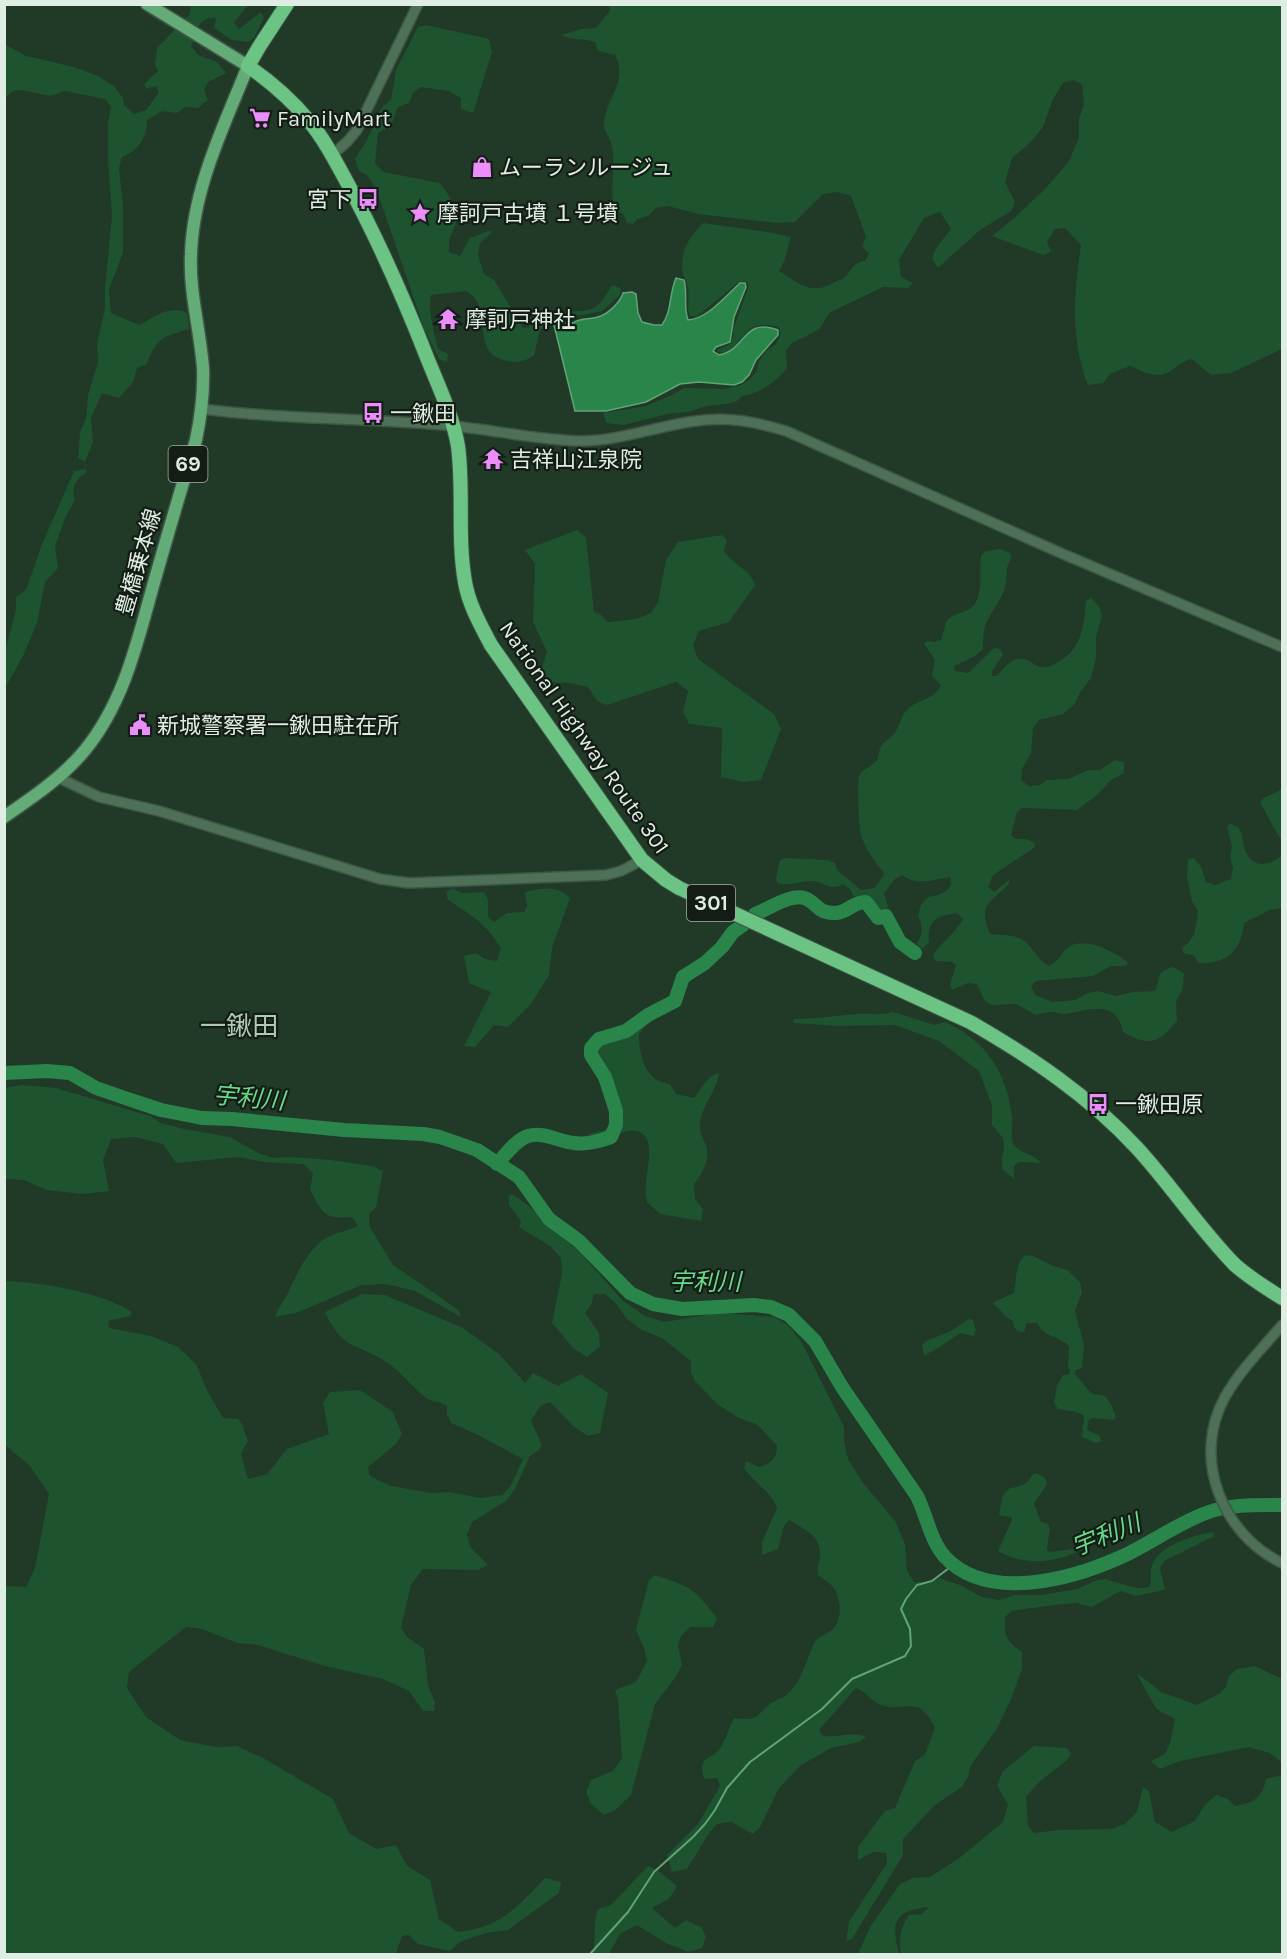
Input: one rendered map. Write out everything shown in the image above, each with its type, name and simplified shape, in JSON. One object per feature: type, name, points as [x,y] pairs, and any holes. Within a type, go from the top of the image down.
[{"type":"highway","points":[[248,66],[287,4]]},
{"type":"highway","name":"National Highway Route 301","points":[[248,66],[272,83],[289,99],[310,122],[332,155],[372,230],[415,325],[453,426],[458,446],[461,544],[465,581],[476,617],[491,645],[642,860],[679,888],[970,1022],[1016,1048],[1055,1074],[1111,1122],[1137,1148],[1235,1264],[1282,1298]]},
{"type":"main road","points":[[147,4],[248,66]]},
{"type":"main road","name":"豊橋乗本線","points":[[4,817],[59,778],[85,751],[102,727],[126,679],[203,409],[203,368],[191,282],[193,227],[218,137],[248,66]]},
{"type":"street","points":[[332,155],[357,130],[418,4]]},
{"type":"street","points":[[203,409],[262,415],[453,426],[548,440],[583,441],[617,438],[698,421],[738,419],[762,423],[786,431],[1282,647]]},
{"type":"street","points":[[59,778],[99,797],[170,814],[380,879],[409,883],[439,883],[606,876],[642,860]]},
{"type":"street","points":[[1282,1325],[1236,1379],[1225,1398],[1216,1417],[1211,1456],[1217,1492],[1237,1528],[1249,1541],[1282,1563]]},
{"type":"shaded area","points":[[609,4],[1282,5],[1282,349],[1231,373],[1211,375],[1192,359],[1162,375],[1148,373],[1130,366],[1110,374],[1103,383],[1088,385],[1078,351],[1075,316],[1081,245],[1065,228],[1055,229],[1047,242],[1051,252],[1043,255],[992,236],[1046,188],[1069,161],[1079,138],[1079,118],[1084,105],[1082,84],[1073,80],[1063,83],[1053,99],[1043,127],[1031,142],[1012,158],[1005,182],[1015,202],[1011,211],[980,230],[938,268],[932,259],[936,248],[951,229],[940,212],[924,218],[899,260],[901,277],[913,283],[908,288],[883,287],[829,313],[820,329],[792,343],[786,351],[787,368],[767,386],[727,404],[706,406],[688,412],[667,414],[623,425],[606,423],[603,413],[646,406],[684,388],[724,389],[739,386],[757,371],[759,361],[766,351],[776,344],[781,334],[779,327],[756,326],[744,334],[729,350],[720,353],[717,350],[730,344],[733,338],[734,327],[749,286],[746,281],[739,282],[696,317],[690,316],[682,259],[689,240],[703,223],[791,237],[779,271],[806,287],[819,288],[843,278],[856,264],[865,261],[869,254],[862,246],[866,237],[851,196],[838,192],[823,194],[795,222],[778,223],[698,214],[668,206],[656,208],[648,216],[637,219],[633,224],[627,223],[623,214],[614,209],[613,151],[604,124],[618,80],[619,72],[615,55],[598,51],[595,42],[561,35],[581,29],[596,28],[610,11]]},
{"type":"shaded area","points":[[191,5],[248,5],[234,22],[239,29],[261,12],[264,18],[254,38],[248,42],[232,40],[214,28],[216,18],[210,18],[201,23],[191,46],[198,55],[217,62],[226,73],[208,82],[204,90],[208,100],[198,108],[185,107],[177,113],[162,111],[147,120],[145,133],[140,143],[133,151],[122,157],[119,168],[123,207],[123,253],[109,289],[111,313],[139,325],[168,311],[181,311],[187,313],[189,329],[161,340],[146,365],[137,368],[133,382],[119,398],[102,393],[91,418],[93,442],[85,462],[78,458],[80,432],[86,418],[88,395],[98,362],[97,344],[105,308],[112,216],[108,159],[108,123],[111,107],[105,99],[65,91],[50,96],[21,90],[13,91],[5,98],[5,44],[26,56],[74,67],[98,76],[114,86],[123,98],[124,105],[134,114],[146,110],[159,92],[156,86],[146,89],[144,84],[158,71],[155,64],[157,48],[190,14]]},
{"type":"shaded area","points":[[426,25],[489,39],[492,52],[473,113],[461,109],[461,98],[448,91],[421,87],[413,93],[409,103],[398,107],[390,129],[387,128],[378,133],[375,164],[384,172],[441,185],[459,216],[449,240],[449,252],[460,256],[470,238],[491,230],[491,233],[480,243],[478,255],[484,274],[494,280],[523,328],[529,327],[544,314],[591,309],[600,303],[612,285],[620,288],[620,295],[602,311],[552,321],[540,330],[534,356],[522,361],[503,360],[489,351],[476,300],[466,291],[431,295],[431,315],[438,349],[448,354],[447,362],[439,359],[424,328],[376,188],[367,175],[359,171],[355,159],[368,138],[379,113],[391,100],[396,70],[418,27]]},
{"type":"shaded area","points":[[676,278],[684,280],[688,320],[702,316],[740,283],[745,283],[746,287],[734,317],[730,342],[716,347],[713,351],[719,355],[728,352],[751,331],[758,328],[778,330],[778,335],[756,360],[749,375],[742,382],[734,385],[699,382],[680,384],[646,402],[606,411],[575,411],[554,325],[558,321],[573,323],[602,316],[610,311],[623,293],[632,292],[636,294],[638,313],[642,322],[662,325]]},
{"type":"shaded area","points":[[86,469],[86,473],[75,484],[73,492],[75,500],[66,516],[55,546],[58,568],[45,582],[37,623],[24,654],[5,688],[5,651],[16,610],[16,597],[26,590],[42,544],[74,471]]},
{"type":"shaded area","points":[[577,530],[586,538],[594,612],[600,614],[608,622],[636,619],[651,613],[658,602],[666,560],[678,542],[722,535],[727,540],[724,551],[750,575],[755,585],[729,622],[699,631],[693,645],[698,659],[774,714],[781,729],[761,780],[744,782],[721,777],[722,728],[689,724],[683,712],[688,691],[676,682],[607,705],[597,701],[588,687],[569,683],[543,682],[540,673],[547,652],[533,622],[535,564],[525,550]]},
{"type":"shaded area","points":[[999,549],[1010,553],[1012,557],[1007,568],[1004,590],[985,626],[983,649],[975,656],[954,666],[955,671],[968,673],[994,648],[1000,649],[1003,655],[992,671],[992,676],[997,676],[1010,662],[1018,659],[1028,660],[1040,667],[1056,663],[1066,657],[1077,644],[1083,628],[1086,601],[1091,598],[1099,606],[1102,616],[1096,637],[1096,658],[1091,678],[1079,694],[1075,704],[1063,714],[1039,720],[1033,728],[1031,753],[1022,769],[1021,780],[1029,786],[1040,785],[1047,780],[1068,779],[1089,770],[1100,770],[1115,760],[1124,762],[1124,773],[1111,780],[1097,795],[1077,810],[1022,808],[1017,812],[1011,835],[1015,839],[1026,839],[1035,843],[1034,848],[993,875],[988,887],[994,892],[1009,880],[1009,884],[987,905],[985,910],[990,934],[1012,936],[1024,941],[1049,966],[1070,946],[1084,943],[1109,950],[1128,963],[1125,966],[1111,966],[1093,976],[1036,981],[1031,986],[1035,995],[1053,1002],[1075,1000],[1098,991],[1116,996],[1133,992],[1155,991],[1163,971],[1173,967],[1184,973],[1183,988],[1176,1002],[1177,1021],[1164,1035],[1152,1041],[1140,1040],[1123,1032],[1120,1021],[1108,1010],[1092,1009],[1065,1014],[1050,1012],[1036,1015],[1016,1004],[992,1005],[984,1000],[977,984],[968,983],[952,990],[950,985],[956,965],[952,962],[936,961],[933,955],[963,919],[957,913],[939,917],[930,928],[929,942],[923,949],[917,944],[922,930],[918,916],[921,905],[926,899],[944,892],[951,885],[950,877],[919,881],[902,875],[895,879],[884,893],[888,907],[884,911],[876,910],[871,902],[853,896],[851,890],[843,884],[830,887],[811,881],[777,883],[780,860],[786,858],[828,860],[835,863],[837,870],[861,890],[874,888],[884,875],[861,836],[858,806],[859,776],[877,760],[881,746],[895,733],[906,711],[938,690],[941,685],[932,676],[935,660],[924,644],[927,641],[941,640],[949,618],[974,606],[979,591],[981,555],[987,551]]},
{"type":"shaded area","points":[[1282,788],[1282,841],[1260,802]]},
{"type":"shaded area","points":[[1230,823],[1238,827],[1245,851],[1250,859],[1264,864],[1282,855],[1282,908],[1270,910],[1244,923],[1236,948],[1225,958],[1209,963],[1199,963],[1193,955],[1183,953],[1182,948],[1194,935],[1198,911],[1192,901],[1187,877],[1188,859],[1194,858],[1201,867],[1206,882],[1215,885],[1231,879],[1232,847],[1227,827]]},
{"type":"shaded area","points":[[453,888],[462,893],[484,892],[488,900],[488,917],[494,922],[507,913],[524,912],[527,906],[525,892],[555,889],[570,898],[552,948],[549,975],[531,1004],[508,1027],[494,1025],[475,1047],[464,1046],[491,992],[469,983],[464,956],[476,953],[485,959],[497,961],[501,949],[484,927],[471,915],[448,900],[446,892]]},
{"type":"shaded area","points":[[893,1012],[935,1025],[945,1022],[959,1029],[983,1048],[999,1072],[1005,1086],[1012,1117],[1014,1145],[1041,1163],[1019,1162],[1014,1166],[1014,1179],[1002,1169],[1003,1138],[992,1125],[992,1105],[979,1071],[939,1041],[895,1025],[838,1026],[793,1023],[794,1019]]},
{"type":"shaded area","points":[[641,1022],[648,1022],[639,1034],[640,1051],[645,1066],[655,1078],[670,1084],[676,1094],[694,1098],[708,1079],[719,1073],[700,1122],[700,1131],[707,1150],[707,1160],[703,1171],[694,1184],[695,1199],[703,1209],[701,1221],[660,1214],[647,1202],[649,1150],[644,1135],[638,1131],[626,1131],[600,1145],[583,1139],[614,1123],[613,1099],[595,1051],[609,1037],[627,1032]]},
{"type":"shaded area","points":[[22,1085],[56,1088],[150,1116],[161,1123],[230,1137],[258,1153],[273,1158],[331,1160],[372,1166],[383,1171],[376,1207],[369,1214],[370,1227],[393,1265],[459,1311],[461,1317],[415,1291],[386,1284],[362,1285],[296,1313],[275,1317],[312,1251],[324,1239],[358,1226],[352,1217],[335,1217],[325,1213],[310,1190],[313,1173],[303,1164],[265,1162],[238,1157],[176,1163],[163,1144],[134,1137],[111,1139],[103,1160],[109,1191],[83,1194],[47,1190],[24,1180],[5,1179],[5,1088]]},
{"type":"shaded area","points":[[512,1194],[532,1208],[552,1229],[579,1251],[622,1300],[645,1316],[664,1322],[717,1313],[749,1315],[774,1317],[788,1325],[801,1341],[844,1427],[848,1459],[863,1483],[895,1521],[905,1544],[907,1571],[914,1582],[931,1583],[939,1578],[960,1585],[982,1597],[999,1600],[1016,1595],[1042,1595],[1077,1589],[1104,1579],[1137,1588],[1149,1587],[1151,1569],[1160,1554],[1176,1543],[1213,1532],[1214,1536],[1164,1561],[1160,1568],[1165,1590],[1136,1596],[1120,1591],[1092,1607],[1076,1603],[1054,1605],[1011,1611],[1005,1617],[1007,1638],[1022,1652],[1022,1669],[997,1729],[971,1765],[962,1787],[935,1805],[903,1839],[903,1855],[852,1939],[846,1941],[849,1922],[887,1863],[886,1853],[874,1852],[858,1860],[858,1847],[885,1811],[895,1808],[915,1761],[925,1755],[935,1728],[922,1710],[909,1706],[887,1707],[856,1688],[819,1730],[823,1736],[861,1735],[866,1737],[859,1742],[831,1748],[800,1766],[779,1788],[760,1827],[753,1834],[731,1822],[717,1824],[687,1869],[672,1872],[667,1855],[698,1824],[720,1786],[717,1778],[704,1779],[702,1770],[705,1761],[719,1750],[734,1718],[752,1719],[791,1690],[800,1677],[815,1642],[831,1631],[836,1624],[840,1605],[833,1587],[818,1575],[820,1549],[815,1538],[806,1530],[789,1520],[784,1526],[778,1549],[762,1555],[762,1542],[777,1508],[771,1497],[744,1468],[746,1461],[759,1467],[770,1462],[776,1454],[777,1446],[758,1425],[737,1417],[717,1404],[695,1381],[691,1372],[691,1361],[662,1338],[642,1330],[627,1319],[605,1294],[594,1294],[591,1305],[585,1313],[599,1333],[600,1346],[587,1357],[573,1348],[552,1323],[562,1274],[561,1258],[550,1246],[519,1227],[521,1221],[509,1205],[509,1196]]},
{"type":"shaded area","points":[[1025,1255],[1067,1270],[1080,1282],[1082,1292],[1075,1311],[1084,1345],[1082,1368],[1076,1370],[1075,1374],[1091,1393],[1105,1396],[1116,1417],[1114,1420],[1093,1418],[1089,1420],[1087,1430],[1100,1436],[1101,1441],[1096,1443],[1082,1437],[1084,1416],[1077,1412],[1058,1409],[1054,1403],[1057,1386],[1063,1375],[1068,1375],[1070,1371],[1068,1368],[1069,1346],[1044,1332],[1037,1323],[1027,1323],[1024,1332],[1017,1331],[1013,1321],[993,1304],[1014,1293],[1017,1268]]},
{"type":"shaded area","points":[[5,1281],[36,1283],[70,1289],[104,1299],[132,1312],[130,1316],[108,1321],[109,1328],[151,1336],[178,1347],[196,1364],[223,1418],[238,1419],[242,1424],[248,1441],[241,1454],[248,1479],[267,1474],[287,1449],[329,1434],[323,1403],[330,1392],[360,1390],[393,1412],[402,1434],[396,1444],[368,1467],[370,1476],[391,1486],[481,1498],[502,1495],[510,1487],[523,1459],[451,1423],[447,1414],[447,1406],[426,1398],[388,1363],[352,1345],[338,1334],[325,1312],[362,1294],[385,1295],[463,1328],[499,1354],[525,1383],[533,1373],[558,1386],[581,1374],[608,1393],[600,1433],[588,1436],[574,1427],[550,1402],[540,1406],[531,1421],[542,1445],[530,1456],[515,1489],[506,1501],[472,1522],[467,1535],[471,1548],[488,1565],[478,1570],[423,1569],[411,1585],[401,1627],[407,1637],[424,1649],[428,1685],[435,1703],[434,1711],[423,1711],[409,1691],[383,1679],[325,1666],[258,1645],[237,1643],[202,1629],[186,1627],[129,1672],[127,1688],[146,1717],[180,1740],[216,1747],[237,1746],[263,1758],[333,1799],[349,1833],[376,1849],[396,1845],[407,1866],[430,1880],[439,1919],[458,1932],[486,1926],[497,1921],[516,1907],[545,1878],[561,1882],[559,1893],[508,1930],[486,1933],[460,1942],[450,1951],[418,1944],[409,1935],[402,1936],[396,1953],[393,1954],[5,1954],[5,1586],[26,1587],[35,1568],[49,1494],[30,1466],[5,1445]]},
{"type":"shaded area","points":[[969,1319],[973,1320],[976,1330],[974,1336],[960,1333],[924,1355],[922,1345],[926,1341],[949,1332]]},
{"type":"shaded area","points":[[1036,1473],[1044,1477],[1047,1482],[1034,1504],[1041,1522],[1048,1524],[1050,1528],[1047,1549],[1049,1552],[1080,1548],[1103,1535],[1107,1538],[1067,1556],[1040,1561],[1026,1561],[998,1551],[1012,1520],[1011,1517],[1001,1516],[999,1513],[1003,1495],[1010,1488],[1025,1483]]},
{"type":"shaded area","points":[[655,1575],[697,1594],[717,1618],[713,1627],[690,1627],[681,1636],[678,1646],[682,1665],[655,1704],[631,1795],[615,1810],[604,1815],[591,1804],[586,1792],[591,1780],[613,1771],[622,1758],[618,1699],[615,1690],[636,1682],[647,1661],[636,1630],[649,1580]]},
{"type":"shaded area","points":[[1255,1666],[1282,1679],[1282,1763],[1270,1753],[1249,1747],[1180,1761],[1160,1769],[1151,1761],[1165,1754],[1175,1719],[1157,1709],[1137,1673],[1161,1692],[1197,1705],[1219,1694],[1226,1687],[1229,1676],[1237,1669]]},
{"type":"shaded area","points":[[1034,1746],[1067,1748],[1071,1754],[1067,1760],[1039,1782],[1026,1797],[1028,1826],[1034,1833],[1111,1829],[1125,1824],[1137,1812],[1143,1787],[1149,1791],[1155,1822],[1172,1832],[1195,1821],[1204,1806],[1216,1795],[1228,1799],[1235,1806],[1247,1803],[1259,1795],[1266,1779],[1282,1775],[1282,1954],[901,1954],[901,1933],[906,1920],[909,1915],[922,1914],[929,1907],[908,1912],[898,1920],[895,1934],[899,1954],[858,1954],[870,1927],[900,1884],[913,1878],[930,1877],[958,1859],[1003,1822],[1008,1805],[997,1785],[1003,1771]]},
{"type":"shaded area","points":[[648,1866],[660,1872],[677,1886],[669,1899],[652,1908],[675,1928],[686,1920],[702,1928],[706,1937],[702,1948],[688,1952],[666,1943],[637,1925],[620,1934],[609,1954],[593,1954],[598,1909],[611,1905]]},
{"type":"waterway","points":[[755,914],[781,902],[801,897],[830,913],[844,911],[866,902],[878,918],[886,916],[900,942],[915,953]]},
{"type":"waterway","points":[[497,1164],[515,1144],[528,1136],[540,1135],[579,1143],[611,1137],[616,1125],[616,1111],[605,1077],[591,1055],[591,1048],[599,1039],[626,1031],[648,1015],[675,1001],[683,977],[705,963],[722,947],[733,932],[743,925]]},
{"type":"waterway","name":"宇利川","points":[[4,1073],[47,1071],[70,1073],[96,1088],[125,1098],[161,1110],[202,1118],[423,1134],[440,1137],[477,1150],[519,1177],[549,1219],[579,1241],[630,1293],[653,1304],[682,1309],[754,1305],[771,1307],[789,1315],[815,1341],[842,1387],[917,1496],[932,1536],[945,1557],[963,1571],[984,1580],[1007,1583],[1031,1582],[1079,1573],[1121,1557],[1206,1513],[1234,1507],[1282,1505]]},
{"type":"waterway","points":[[590,1954],[628,1912],[654,1872],[705,1824],[727,1788],[750,1762],[822,1709],[852,1679],[905,1656],[911,1646],[910,1629],[901,1609],[906,1599],[917,1585],[932,1581],[953,1565]]},
{"type":"place","name":"FamilyMart","points":[[260,118]]},
{"type":"place","name":"ムーランルージュ","points":[[482,167]]},
{"type":"place","name":"宮下","points":[[368,199]]},
{"type":"place","name":"摩訶戸古墳 １号墳","points":[[420,213]]},
{"type":"place","name":"摩訶戸神社","points":[[448,319]]},
{"type":"place","name":"一鍬田","points":[[373,413]]},
{"type":"place","name":"吉祥山江泉院","points":[[493,459]]},
{"type":"place","name":"新城警察署一鍬田駐在所","points":[[140,725]]},
{"type":"place","name":"一鍬田原","points":[[1098,1104]]},
{"type":"district","name":"一鍬田","points":[[239,1026]]}]
